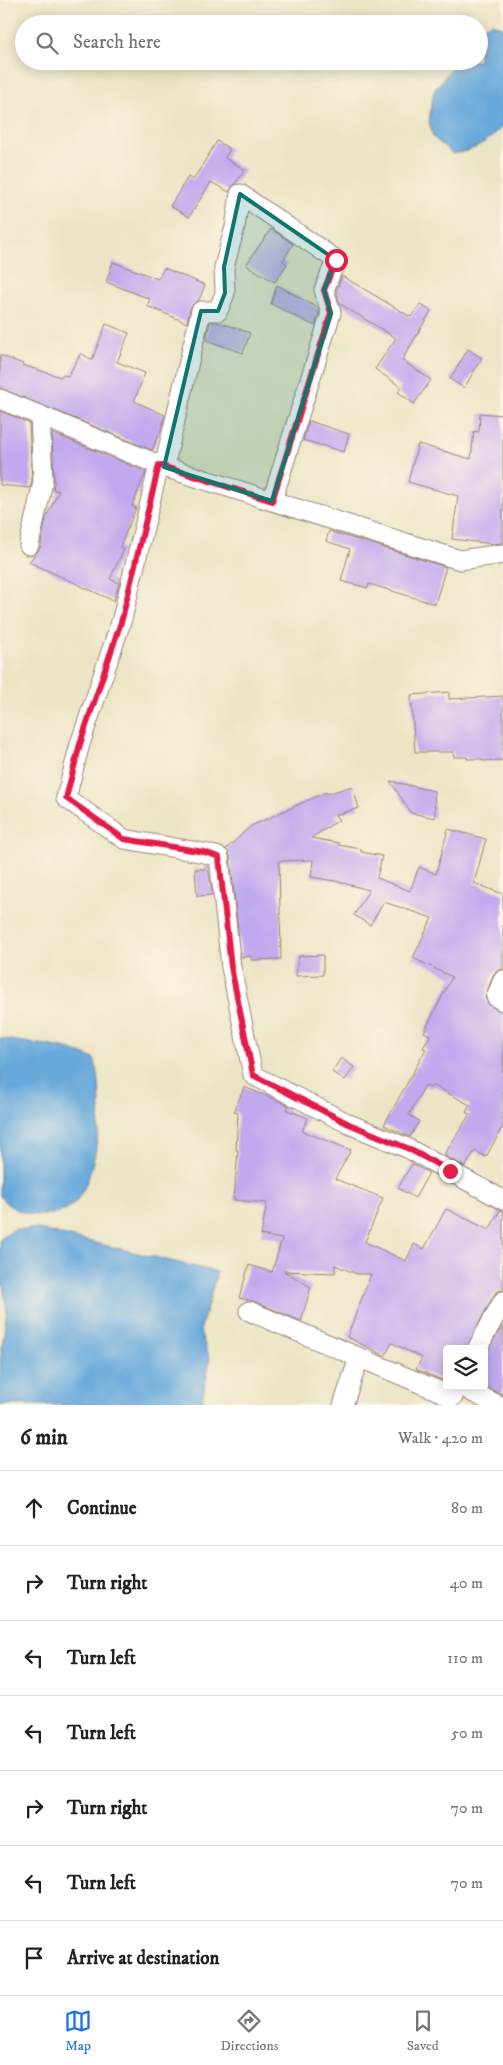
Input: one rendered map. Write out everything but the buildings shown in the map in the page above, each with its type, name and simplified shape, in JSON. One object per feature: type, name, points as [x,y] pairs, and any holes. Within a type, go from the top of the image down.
[{"type":"street","points":[[272,501],[331,313],[324,290],[336,260],[240,194],[235,228],[224,267],[225,293],[218,311],[202,311],[122,619],[80,744],[66,798],[124,839],[204,852],[219,857],[231,967],[253,1075],[349,1124],[407,1148],[503,1200]]},
{"type":"street","points":[[0,399],[162,466],[460,560],[503,554]]},
{"type":"street","points":[[29,545],[44,482],[40,415]]},
{"type":"street","points":[[503,980],[496,997],[503,1001]]},
{"type":"street","points":[[479,1345],[503,1301]]},
{"type":"street","points":[[249,1310],[453,1397],[462,1392],[498,1405]]},
{"type":"street","points":[[343,1405],[359,1358]]},
{"type":"highlighted area","points":[[240,194],[336,260],[324,290],[331,313],[272,501],[164,467],[201,311],[218,311],[225,293],[224,267]]},
{"type":"water","points":[[492,23],[503,28],[503,126],[481,145],[453,154],[433,137],[429,121],[434,91],[450,70],[488,70],[488,25]]},
{"type":"water","points":[[0,1038],[59,1047],[94,1059],[100,1090],[99,1129],[96,1149],[86,1184],[79,1197],[67,1209],[57,1213],[46,1215],[29,1214],[13,1208],[0,1196]]},
{"type":"water","points":[[15,1229],[37,1229],[217,1272],[200,1331],[210,1359],[201,1405],[0,1405],[0,1362],[7,1310],[0,1266],[0,1238]]},
{"type":"route","points":[[336,260],[324,290],[331,313],[272,501],[159,465],[122,619],[80,744],[66,798],[124,839],[204,852],[219,857],[231,967],[253,1075],[349,1124],[407,1148],[450,1171]]}]
